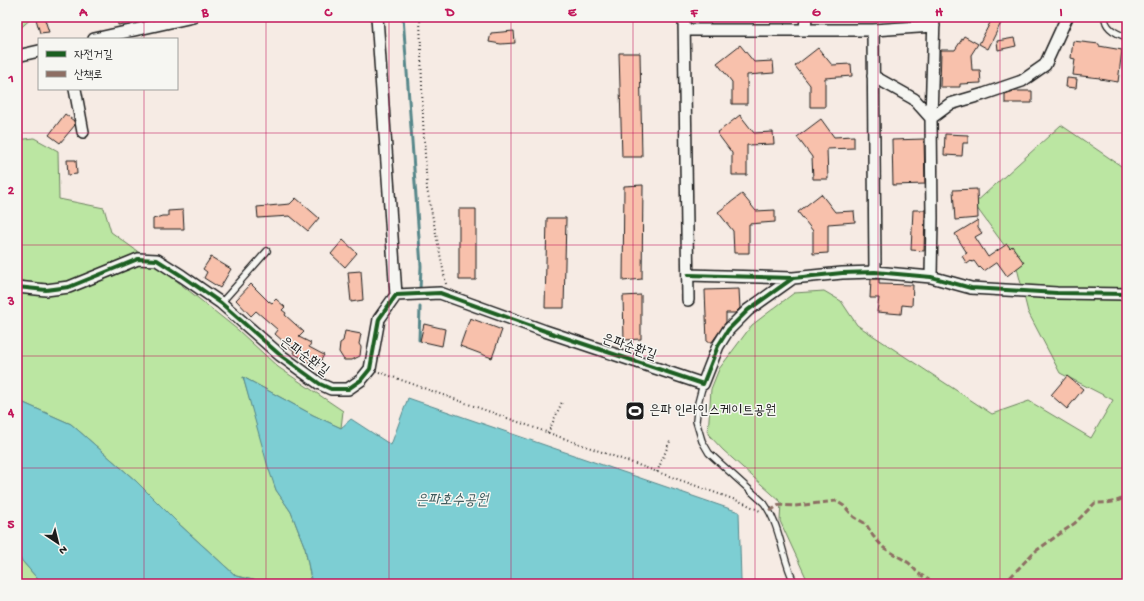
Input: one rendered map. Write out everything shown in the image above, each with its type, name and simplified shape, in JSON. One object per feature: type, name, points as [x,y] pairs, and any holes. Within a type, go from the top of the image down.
[{"type":"street","points":[[98,38],[193,17]]},
{"type":"street","points":[[370,369],[379,319],[396,295],[377,17]]},
{"type":"street","points":[[684,17],[688,300]]},
{"type":"street","points":[[805,30],[806,17]]},
{"type":"street","points":[[931,118],[950,104],[1022,81],[1045,65],[1067,17]]},
{"type":"street","points":[[685,30],[873,30],[934,22],[931,118],[931,277]]},
{"type":"street","points":[[873,30],[875,272]]},
{"type":"street","points":[[17,56],[38,51]]},
{"type":"street","points":[[873,76],[914,99],[931,118]]},
{"type":"street","points":[[75,90],[83,132]]},
{"type":"street","name":"은파순환길","points":[[17,287],[46,290],[69,287],[138,258],[156,260],[221,303],[280,355],[313,379],[331,389],[348,388],[360,380],[370,369]]},
{"type":"street","points":[[688,275],[792,278],[842,273],[875,272],[931,277],[971,288],[1057,293],[1127,294]]},
{"type":"street","points":[[703,384],[718,346],[728,330],[748,310],[792,278]]},
{"type":"street","name":"은파순환길","points":[[396,295],[440,293],[545,331],[703,384]]},
{"type":"lane","points":[[1105,17],[1105,21],[1111,30],[1127,37]]},
{"type":"lane","points":[[221,303],[268,251]]},
{"type":"lane","points":[[703,384],[698,403],[696,421],[702,441],[709,453],[764,503],[772,516],[780,536],[788,571],[794,584]]},
{"type":"path","points":[[420,17],[427,189],[448,296]]},
{"type":"path","points":[[370,369],[744,503],[772,516]]},
{"type":"path","points":[[548,433],[562,402]]},
{"type":"path","points":[[657,472],[670,441]]},
{"type":"green space","points":[[17,17],[33,17],[17,31]]},
{"type":"green space","points":[[1061,125],[1127,170],[1127,584],[809,584],[780,521],[781,502],[723,450],[708,434],[711,389],[719,369],[752,325],[794,293],[824,291],[841,301],[857,325],[992,414],[1029,401],[1091,438],[1113,400],[1060,373],[1028,312],[1015,260],[974,204]]},
{"type":"green space","points":[[34,138],[58,151],[59,199],[104,208],[111,232],[163,270],[238,330],[278,367],[343,411],[341,428],[313,415],[243,377],[276,490],[291,512],[305,548],[311,579],[298,584],[260,584],[257,581],[236,576],[179,524],[136,481],[71,424],[17,400],[17,140]]},
{"type":"green space","points":[[17,555],[42,584],[17,584]]},
{"type":"water","name":"은파호수공원","points":[[243,377],[313,415],[341,428],[351,419],[391,445],[408,398],[739,512],[742,584],[298,584],[311,579],[305,548],[291,512],[276,490],[268,467]]},
{"type":"water","points":[[17,400],[71,424],[136,481],[179,524],[236,576],[257,581],[260,584],[42,584],[17,555]]},
{"type":"building","points":[[44,17],[49,32],[40,33],[36,19]]},
{"type":"building","points":[[117,17],[139,17],[140,21],[118,25]]},
{"type":"building","points":[[993,17],[1004,17],[988,49],[979,44]]},
{"type":"building","points":[[514,31],[515,43],[501,44],[489,42],[491,33]]},
{"type":"building","points":[[964,36],[978,44],[971,55],[972,70],[980,70],[981,83],[960,84],[960,87],[940,87],[941,50],[955,50]]},
{"type":"building","points":[[1014,38],[1016,46],[998,50],[997,41]]},
{"type":"building","points":[[1073,41],[1099,44],[1099,46],[1122,50],[1118,82],[1073,75],[1075,59],[1071,58]]},
{"type":"building","points":[[740,45],[754,62],[773,61],[774,73],[747,75],[747,104],[732,104],[732,82],[717,63]]},
{"type":"building","points":[[818,48],[832,65],[851,64],[852,76],[825,78],[825,107],[810,107],[810,85],[795,66]]},
{"type":"building","points":[[619,53],[640,53],[642,157],[622,157]]},
{"type":"building","points":[[1067,78],[1077,79],[1076,88],[1066,87]]},
{"type":"building","points":[[1014,91],[1032,91],[1032,103],[1005,103],[1005,94]]},
{"type":"building","points":[[65,114],[74,121],[75,125],[60,143],[49,135]]},
{"type":"building","points":[[740,115],[754,133],[773,132],[774,144],[747,145],[747,175],[732,175],[732,153],[717,133]]},
{"type":"building","points":[[821,119],[834,137],[854,136],[854,148],[827,149],[828,179],[813,179],[812,157],[797,137]]},
{"type":"building","points":[[945,134],[968,135],[968,143],[963,143],[962,156],[944,155]]},
{"type":"building","points":[[924,139],[925,184],[893,185],[892,140]]},
{"type":"building","points":[[67,160],[76,160],[77,174],[68,175]]},
{"type":"building","points":[[643,185],[642,279],[623,281],[624,186]]},
{"type":"building","points":[[977,189],[978,218],[955,220],[953,190]]},
{"type":"building","points":[[742,194],[756,211],[775,210],[775,222],[749,224],[749,253],[734,253],[733,231],[718,212]]},
{"type":"building","points":[[821,194],[835,212],[854,211],[855,222],[828,224],[828,253],[813,254],[813,231],[798,212]]},
{"type":"building","points":[[296,198],[319,218],[308,231],[290,216],[258,218],[257,207],[290,204]]},
{"type":"building","points":[[459,209],[476,209],[476,280],[459,280]]},
{"type":"building","points":[[183,210],[184,229],[153,229],[153,219],[168,216],[168,211]]},
{"type":"building","points":[[913,210],[925,210],[924,251],[911,250]]},
{"type":"building","points":[[547,218],[566,218],[564,308],[545,308]]},
{"type":"building","points":[[978,220],[978,228],[982,233],[975,237],[988,257],[1007,244],[1010,248],[1012,246],[1024,263],[1007,276],[997,262],[984,271],[980,267],[979,268],[974,261],[967,264],[962,256],[967,253],[955,234]]},
{"type":"building","points":[[343,240],[357,253],[345,267],[331,254]]},
{"type":"building","points":[[211,257],[231,269],[220,288],[204,278],[207,272],[203,269]]},
{"type":"building","points":[[361,271],[363,300],[351,302],[348,272]]},
{"type":"building","points":[[871,279],[879,279],[879,284],[913,285],[912,306],[902,305],[901,314],[877,312],[879,298],[870,298]]},
{"type":"building","points":[[251,284],[269,302],[272,303],[276,299],[285,307],[282,310],[286,313],[285,315],[304,332],[299,337],[311,343],[309,347],[324,355],[317,367],[293,353],[294,351],[275,334],[278,330],[256,311],[251,316],[236,300]]},
{"type":"building","points":[[739,289],[740,308],[735,313],[726,313],[726,322],[712,342],[707,342],[705,290]]},
{"type":"building","points":[[641,295],[641,339],[624,340],[623,296]]},
{"type":"building","points":[[470,318],[502,330],[492,358],[460,346]]},
{"type":"building","points":[[424,324],[445,329],[442,346],[420,341]]},
{"type":"building","points":[[345,331],[361,334],[359,344],[361,347],[360,356],[352,360],[344,360],[339,352],[340,343],[343,341]]},
{"type":"building","points":[[1067,376],[1083,389],[1067,409],[1051,395]]},
{"type":"waterway","points":[[403,17],[421,266],[420,290]]},
{"type":"waterway","points":[[419,340],[420,307]]},
{"type":"marked path","points":[[1004,584],[1033,553],[1075,523],[1095,503],[1108,503],[1127,496]]},
{"type":"marked path","points":[[770,511],[779,505],[795,506],[836,501],[844,506],[854,517],[866,524],[873,536],[884,548],[909,563],[918,573],[935,584]]},
{"type":"cycle path","points":[[17,287],[46,290],[69,287],[138,259],[157,260],[221,303],[280,355],[320,384],[331,389],[348,389],[361,380],[370,369],[379,319],[396,295],[440,293],[545,331],[703,384],[718,346],[728,330],[748,310],[793,278]]},
{"type":"cycle path","points":[[688,275],[793,278],[842,273],[875,272],[931,277],[971,288],[1057,293],[1127,294]]},
{"type":"place","name":"은파 인라인스케이트공원","points":[[635,411]]}]
